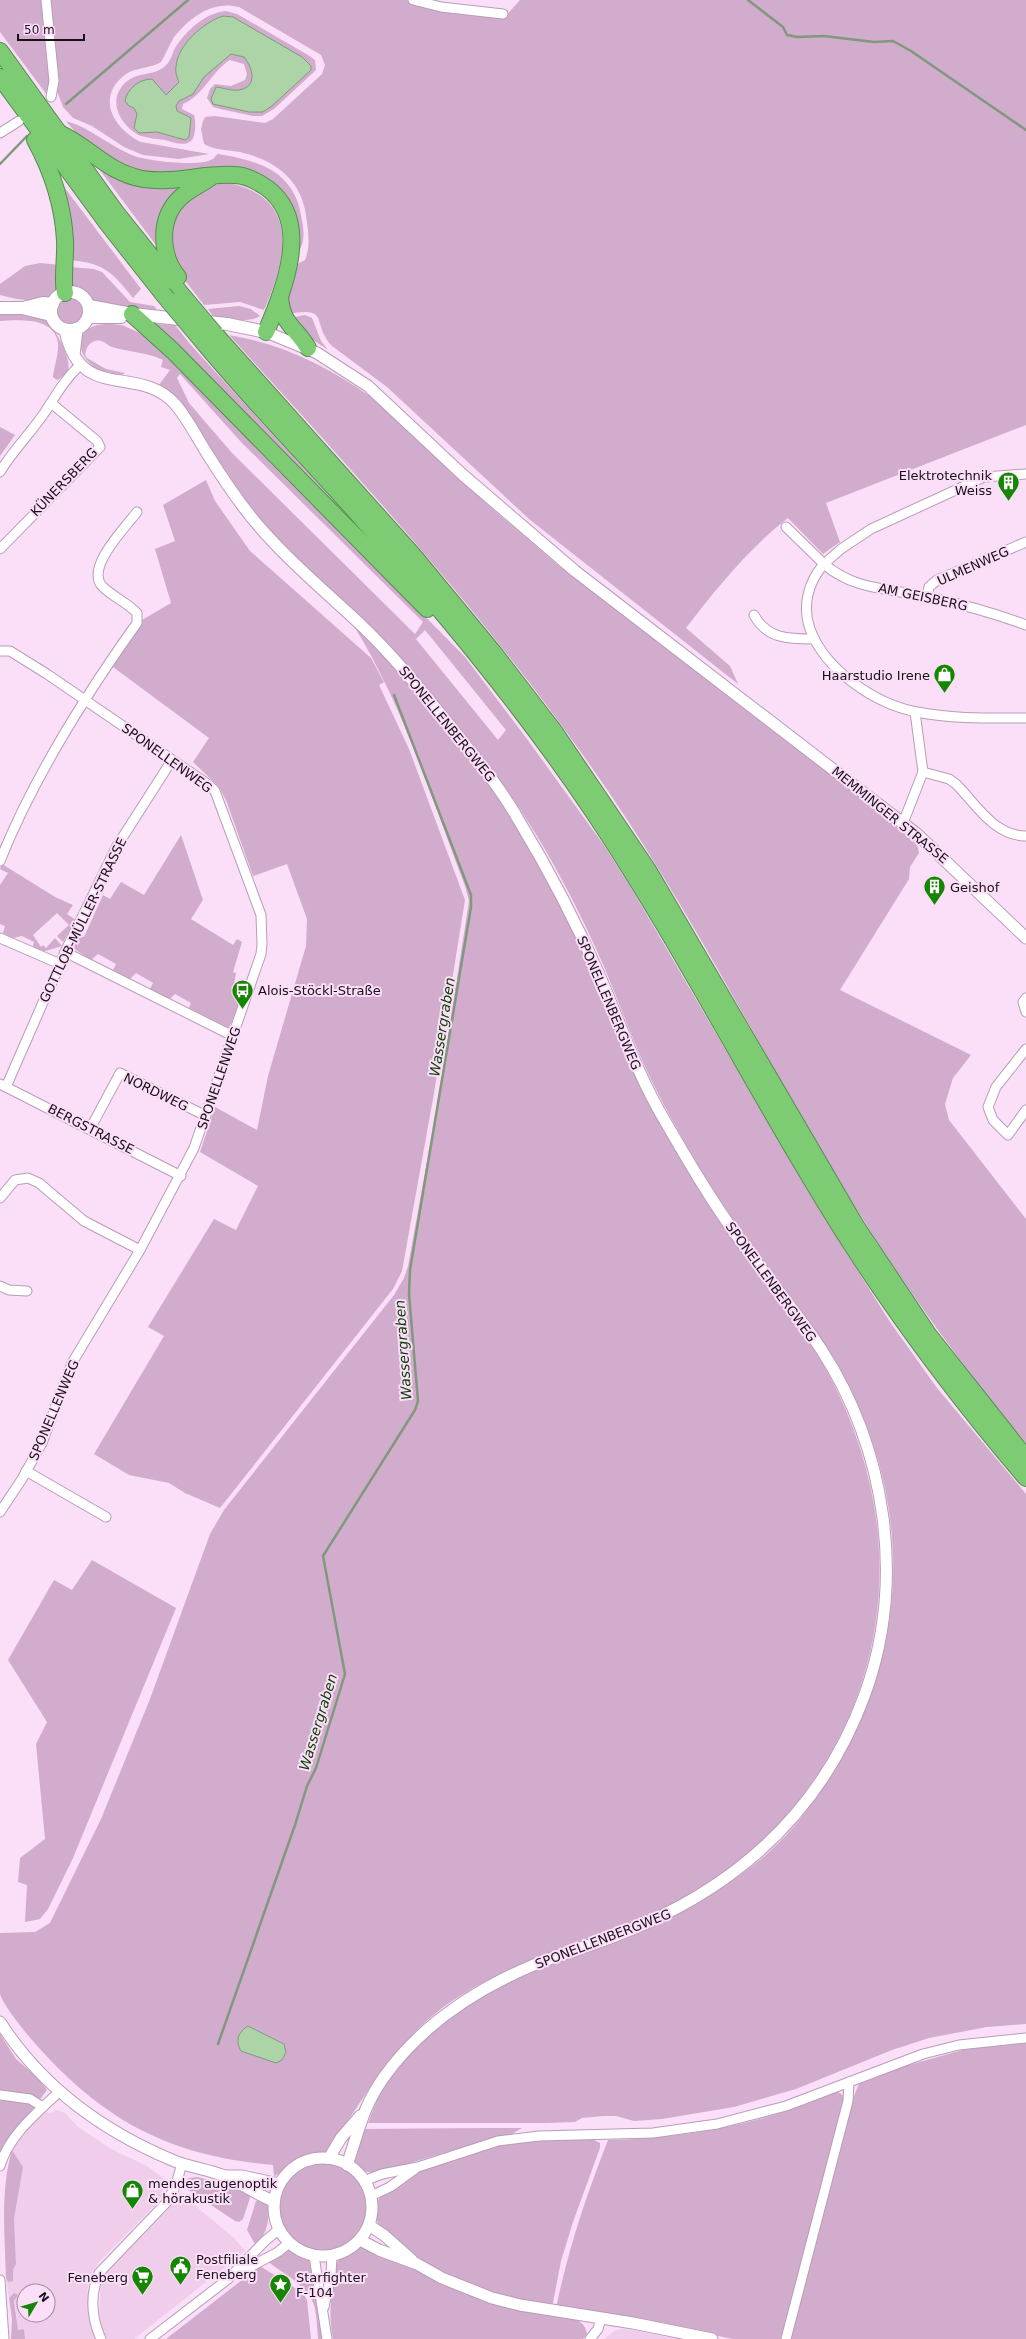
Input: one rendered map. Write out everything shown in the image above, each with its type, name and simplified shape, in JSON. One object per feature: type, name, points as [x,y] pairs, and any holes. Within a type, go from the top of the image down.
[{"type":"highway","points":[[0,51],[115,210],[187,295],[210,317],[214,341],[359,516],[478,654],[543,740],[621,853],[678,948],[823,1200],[877,1285],[950,1386],[1026,1478]]},
{"type":"highway","points":[[0,76],[107,223],[163,294],[214,341],[414,556],[554,731],[648,870],[856,1226],[928,1334],[1026,1458]]},
{"type":"highway","points":[[21,106],[27,126],[45,159],[59,200],[65,240],[65,293]]},
{"type":"highway","points":[[59,133],[77,141],[102,163],[128,175],[161,181],[203,174],[212,176],[235,174],[245,177],[265,187],[280,202],[291,229],[292,242],[280,296],[266,332]]},
{"type":"highway","points":[[187,295],[168,260],[164,237],[165,226],[169,215],[180,198],[192,188],[212,176]]},
{"type":"highway","points":[[280,296],[282,316],[293,331],[301,336],[308,348]]},
{"type":"highway","points":[[132,314],[173,351],[423,605],[478,654]]},
{"type":"main road","points":[[65,293],[78,294],[84,297],[89,312],[83,326],[77,329],[65,330],[54,322],[52,309],[59,296],[65,293]]},
{"type":"main road","points":[[0,308],[52,309]]},
{"type":"main road","points":[[89,312],[132,314],[227,324],[266,332]]},
{"type":"street","points":[[46,0],[54,81],[51,96]]},
{"type":"street","points":[[413,0],[441,7],[503,14]]},
{"type":"street","points":[[0,133],[18,122]]},
{"type":"street","points":[[74,355],[77,329]]},
{"type":"street","points":[[0,472],[19,442],[51,403],[64,382],[80,365],[65,338],[65,330]]},
{"type":"street","name":"MEMMINGER STRASSE","points":[[266,332],[308,348],[349,372],[368,386],[531,535],[621,608],[766,717],[903,823],[949,863],[1026,938]]},
{"type":"street","name":"SPONELLENBERGWEG","points":[[80,365],[98,376],[128,382],[156,390],[164,394],[174,403],[230,490],[254,522],[290,560],[377,641],[442,716],[506,799],[567,906],[600,977],[642,1078],[664,1119],[732,1229],[800,1319],[834,1372],[858,1420],[867,1447],[884,1522],[887,1578],[881,1632],[874,1666],[864,1697],[838,1752],[824,1776],[793,1818],[736,1872],[691,1902],[624,1933],[538,1963],[507,1977],[461,2002],[441,2016],[410,2044],[378,2085],[361,2114],[341,2138],[329,2158]]},
{"type":"street","name":"KÜNERSBERG","points":[[0,549],[100,448],[97,441],[51,403]]},
{"type":"street","points":[[1026,474],[984,477],[871,529],[842,549],[824,564],[814,577],[807,599],[808,623],[814,638],[825,655],[849,680],[876,696],[915,712],[1026,718]]},
{"type":"street","points":[[0,861],[11,833],[86,700],[139,618],[134,610],[103,588],[97,579],[97,572],[102,559],[137,512]]},
{"type":"street","name":"AM GEISBERG","points":[[786,527],[835,573],[857,584],[927,596],[1025,622]]},
{"type":"street","name":"ULMENWEG","points":[[927,596],[929,587],[937,580],[1026,542]]},
{"type":"street","points":[[754,615],[762,628],[776,636],[814,638]]},
{"type":"street","name":"SPONELLENWEG","points":[[0,651],[10,651],[86,700],[215,791],[262,922],[261,954],[206,1116],[181,1176],[140,1250],[72,1363],[42,1443],[0,1512]]},
{"type":"street","points":[[903,823],[923,772],[915,712]]},
{"type":"street","name":"GOTTLOB-MÜLLER-STRASSE","points":[[3,1085],[65,952],[118,846],[172,760]]},
{"type":"street","points":[[923,772],[949,779],[956,784],[992,823],[1008,832],[1026,836]]},
{"type":"street","points":[[0,938],[60,964]]},
{"type":"street","points":[[65,952],[233,1036]]},
{"type":"street","points":[[1026,998],[1023,1002],[1026,1012]]},
{"type":"street","points":[[1026,1049],[996,1087],[988,1107],[993,1120],[1008,1135],[1026,1110]]},
{"type":"street","name":"NORDWEG","points":[[90,1129],[120,1073],[206,1116]]},
{"type":"street","name":"BERGSTRASSE","points":[[3,1085],[181,1176]]},
{"type":"street","points":[[0,1198],[15,1180],[28,1178],[39,1183],[84,1221],[140,1250]]},
{"type":"street","points":[[0,1286],[9,1290],[27,1291]]},
{"type":"street","points":[[26,1471],[106,1517]]},
{"type":"street","points":[[0,2022],[21,2051],[60,2092],[85,2112],[129,2140],[182,2163],[223,2176],[274,2201]]},
{"type":"street","points":[[364,2181],[382,2174],[418,2167],[486,2143],[514,2138],[653,2133],[717,2124],[786,2106],[894,2064],[936,2051],[978,2042],[1026,2038]]},
{"type":"street","points":[[786,2339],[848,2101],[850,2082]]},
{"type":"street","points":[[0,2166],[12,2140],[43,2107],[60,2092]]},
{"type":"street","points":[[0,2095],[30,2099],[43,2107]]},
{"type":"street","name":"SPONELLENBERGWEG","points":[[347,2165],[361,2114]]},
{"type":"street","points":[[319,2158],[329,2158],[347,2165],[364,2181],[370,2196],[372,2208],[369,2225],[360,2240],[350,2248],[332,2256],[314,2256],[298,2250],[289,2243],[278,2230],[274,2201],[280,2184],[297,2165],[319,2158]]},
{"type":"street","points":[[101,2339],[94,2323],[93,2298],[94,2285],[99,2273],[166,2203],[176,2185],[182,2163]]},
{"type":"street","points":[[370,2196],[390,2187],[418,2167]]},
{"type":"street","points":[[223,2176],[242,2176],[280,2184]]},
{"type":"street","points":[[369,2225],[385,2236],[417,2264]]},
{"type":"street","points":[[150,2339],[228,2279],[265,2241],[278,2230]]},
{"type":"street","points":[[360,2240],[379,2250],[417,2264],[442,2278],[492,2298],[527,2306],[712,2339]]},
{"type":"street","points":[[228,2279],[278,2252],[289,2243]]},
{"type":"street","points":[[314,2256],[327,2339]]},
{"type":"street","points":[[323,2310],[331,2274],[332,2256]]},
{"type":"street","points":[[0,2280],[2,2333]]},
{"type":"street","points":[[590,2339],[598,2328],[600,2318]]},
{"type":"shaded area","points":[[0,0],[43,0],[51,83],[47,95],[0,32]]},
{"type":"shaded area","points":[[49,0],[406,0],[504,18],[520,0],[1026,0],[1026,425],[826,503],[840,542],[823,554],[788,518],[773,530],[733,570],[686,628],[730,666],[738,684],[529,519],[387,387],[332,346],[322,330],[315,314],[310,312],[301,312],[287,314],[286,303],[294,266],[305,260],[308,243],[306,215],[303,202],[298,191],[292,181],[284,173],[264,160],[240,152],[217,149],[204,144],[201,129],[205,117],[215,116],[265,123],[273,119],[322,74],[325,65],[321,55],[239,7],[229,5],[220,6],[203,12],[187,23],[174,37],[161,62],[126,74],[111,92],[110,102],[111,111],[122,129],[141,142],[209,154],[179,159],[143,155],[124,147],[92,126],[73,118],[63,107],[57,91]]},
{"type":"shaded area","points":[[226,11],[237,14],[308,55],[315,60],[316,70],[274,109],[262,116],[253,116],[213,107],[207,98],[210,89],[215,84],[231,86],[245,80],[247,74],[244,64],[230,60],[223,65],[197,95],[183,104],[182,109],[194,115],[195,118],[195,133],[191,141],[185,144],[178,144],[165,140],[144,137],[135,133],[121,117],[116,104],[119,91],[124,84],[137,76],[163,68],[168,63],[177,45],[198,22],[219,12]]},
{"type":"shaded area","points":[[223,16],[233,17],[302,57],[311,66],[311,70],[273,105],[263,112],[249,112],[213,104],[211,99],[216,87],[239,90],[249,85],[251,81],[252,76],[250,66],[247,61],[244,57],[231,54],[204,77],[193,94],[179,101],[176,106],[177,111],[191,118],[189,137],[185,140],[157,132],[139,133],[134,128],[137,114],[134,108],[129,106],[125,101],[128,92],[138,83],[147,79],[152,79],[166,95],[179,82],[176,67],[181,51],[186,43],[208,23]]},
{"type":"shaded area","points":[[66,121],[83,128],[123,151],[139,157],[161,161],[199,163],[208,161],[218,154],[262,165],[284,180],[292,191],[298,204],[303,225],[304,233],[301,248],[299,251],[273,186],[173,176],[124,168],[81,139]]},
{"type":"shaded area","points":[[99,169],[114,177],[194,182],[159,249]]},
{"type":"shaded area","points":[[58,179],[141,289],[133,298],[113,275],[106,270],[99,266],[82,261],[70,260]]},
{"type":"shaded area","points":[[227,183],[251,190],[267,201],[277,215],[282,232],[282,251],[278,270],[264,310],[240,302],[204,305],[177,270],[171,257],[169,226],[187,199],[212,185]]},
{"type":"shaded area","points":[[40,263],[61,265],[60,282],[54,294],[41,300],[23,300],[0,295],[0,284],[25,266]]},
{"type":"shaded area","points":[[70,267],[94,269],[102,272],[130,302],[154,306],[158,311],[106,306],[95,302],[78,289],[69,287]]},
{"type":"shaded area","points":[[70,298],[80,302],[84,312],[80,322],[70,326],[60,322],[56,312],[60,302]]},
{"type":"shaded area","points":[[239,306],[251,309],[260,316],[249,320],[231,319],[213,316],[208,309]]},
{"type":"shaded area","points":[[0,314],[23,315],[41,318],[50,324],[62,344],[68,359],[69,365],[65,375],[57,380],[53,377],[58,343],[50,328],[35,322],[17,320],[0,321]]},
{"type":"shaded area","points":[[305,315],[312,318],[321,341],[328,350],[303,333],[290,318]]},
{"type":"shaded area","points":[[100,324],[122,325],[149,337],[465,657],[603,844],[630,886],[809,1193],[890,1322],[937,1388],[1026,1494],[1026,2024],[987,2027],[929,2038],[892,2050],[796,2089],[734,2107],[662,2119],[634,2121],[616,2116],[603,2116],[582,2118],[575,2122],[547,2123],[368,2123],[383,2087],[397,2065],[425,2038],[466,2006],[481,1996],[528,1972],[656,1924],[698,1902],[732,1881],[756,1863],[777,1845],[793,1827],[809,1808],[829,1779],[856,1730],[876,1679],[888,1627],[893,1574],[890,1521],[880,1468],[863,1416],[838,1366],[816,1331],[753,1248],[731,1216],[710,1185],[682,1137],[647,1072],[593,941],[566,886],[519,807],[483,758],[259,523],[169,391],[159,385],[170,370],[161,367],[163,360],[150,355],[112,347],[102,341],[95,341],[88,346],[85,355],[87,358],[106,369],[125,373],[122,375],[101,370],[85,358],[82,352],[81,340],[87,330]],"holes":[[[180,374],[241,442],[423,622],[415,634],[232,453],[189,403],[177,378]],[[425,630],[506,730],[498,740],[416,639]]]},
{"type":"shaded area","points":[[154,324],[175,325],[190,344],[367,538]]},
{"type":"shaded area","points":[[229,335],[249,339],[286,350],[321,366],[371,397],[496,512],[559,566],[868,803],[917,844],[919,853],[910,867],[909,879],[840,990],[971,1055],[953,1078],[945,1104],[949,1120],[1026,1219],[1026,1443],[949,1346],[879,1244],[809,1130],[683,910],[630,824],[586,759],[539,695],[440,572],[335,452]]},
{"type":"shaded area","points":[[0,427],[15,435],[0,456]]},
{"type":"shaded area","points":[[206,480],[215,501],[250,551],[371,658],[384,682],[379,685],[409,749],[465,900],[434,1093],[402,1271],[393,1289],[220,1508],[185,1493],[169,1483],[129,1475],[94,1454],[164,1336],[148,1327],[214,1219],[236,1230],[258,1186],[200,1152],[215,1107],[257,1130],[268,1076],[306,946],[307,919],[287,864],[253,876],[226,800],[219,787],[193,762],[209,738],[113,667],[142,620],[171,603],[155,549],[175,541],[163,505]]},
{"type":"shaded area","points":[[352,623],[384,655],[444,724],[498,797],[522,835],[566,915],[598,985],[633,1070],[650,1104],[716,1215],[733,1240],[790,1314],[828,1373],[854,1431],[871,1490],[879,1550],[877,1609],[866,1667],[846,1723],[816,1777],[776,1827],[760,1843],[726,1871],[670,1906],[630,1924],[509,1970],[486,1981],[442,2008],[424,2023],[393,2057],[365,2095],[326,2153],[312,2154],[297,2159],[289,2164],[281,2173],[274,2176],[273,2165],[203,2153],[173,2144],[144,2131],[116,2116],[90,2097],[64,2074],[29,2037],[2,2000],[0,1994],[0,1933],[35,1932],[50,1923],[101,1819],[150,1699],[210,1534],[224,1510],[394,1295],[404,1278],[408,1266],[437,1106],[469,901],[465,886],[428,785],[401,718],[370,654]]},
{"type":"shaded area","points":[[181,835],[203,900],[191,919],[233,945],[237,939],[242,942],[233,972],[236,973],[233,990],[244,992],[229,1028],[189,1008],[191,1003],[175,994],[170,999],[150,989],[153,983],[136,973],[130,979],[113,970],[116,964],[98,954],[91,960],[73,948],[77,936],[84,937],[103,895],[110,899],[121,882],[144,895]]},
{"type":"shaded area","points":[[2,864],[55,897],[73,905],[67,914],[76,920],[63,942],[57,936],[69,925],[57,913],[33,935],[41,947],[43,945],[46,948],[55,938],[62,946],[42,952],[33,946],[34,942],[22,936],[13,938],[3,933],[5,926],[0,924],[0,885],[8,873],[0,869]]},
{"type":"shaded area","points":[[92,1560],[176,1608],[73,1858],[48,1909],[40,1919],[25,1922],[27,1885],[18,1882],[20,1858],[45,1839],[36,1744],[47,1722],[8,1660],[54,1580],[72,1590]]},
{"type":"shaded area","points":[[248,2026],[284,2044],[286,2052],[282,2060],[276,2063],[241,2051],[238,2044],[238,2037]]},
{"type":"shaded area","points":[[0,2034],[16,2059],[39,2079],[47,2090],[0,2152]]},
{"type":"shaded area","points":[[1026,2043],[1026,2339],[790,2339],[851,2103],[859,2084],[898,2068],[970,2048]]},
{"type":"shaded area","points":[[838,2092],[844,2096],[840,2114],[781,2339],[733,2339],[660,2324],[556,2308],[578,2223],[608,2140],[654,2138],[723,2128],[767,2117]]},
{"type":"shaded area","points":[[56,2110],[65,2113],[78,2127],[111,2149],[147,2166],[166,2180],[162,2196],[156,2204],[98,2263],[91,2275],[87,2291],[90,2291],[90,2323],[95,2339],[25,2339],[24,2329],[18,2330],[17,2323],[56,2323],[56,2283],[16,2283],[16,2312],[14,2293],[9,2298],[6,2278],[8,2282],[16,2264],[14,2219],[23,2167],[12,2150],[29,2127],[46,2112],[50,2113]]},
{"type":"shaded area","points":[[522,2128],[507,2137],[483,2141],[381,2172],[363,2170],[355,2161],[361,2129]]},
{"type":"shaded area","points":[[566,2139],[594,2140],[600,2143],[600,2148],[573,2222],[561,2261],[552,2308],[510,2298],[470,2284],[431,2267],[396,2242],[380,2226],[376,2219],[377,2203],[385,2193],[396,2184],[445,2160],[461,2154],[497,2145]]},
{"type":"shaded area","points":[[12,2150],[23,2167],[14,2219],[16,2264],[13,2270],[13,2281],[8,2282],[6,2278],[4,2213],[6,2181]]},
{"type":"shaded area","points":[[323,2162],[332,2163],[348,2170],[360,2182],[367,2198],[367,2216],[360,2232],[348,2244],[332,2251],[323,2252],[314,2251],[298,2244],[286,2232],[279,2216],[278,2207],[279,2198],[286,2182],[298,2170],[314,2163]]},
{"type":"shaded area","points":[[197,2177],[218,2182],[251,2195],[243,2219],[239,2222],[235,2221],[181,2185],[189,2178]]},
{"type":"shaded area","points":[[179,2192],[235,2239],[245,2251],[134,2339],[108,2339],[99,2324],[101,2280],[108,2270],[165,2213]]},
{"type":"shaded area","points":[[260,2198],[269,2207],[268,2218],[263,2237],[255,2244],[247,2230],[256,2201]]},
{"type":"shaded area","points":[[358,2247],[374,2251],[469,2290],[574,2319],[583,2324],[587,2334],[583,2339],[333,2339],[331,2329],[331,2301],[337,2263],[340,2258]]},
{"type":"shaded area","points":[[290,2248],[308,2259],[311,2264],[323,2339],[318,2339],[314,2305],[306,2291],[294,2280],[267,2261]]},
{"type":"shaded area","points":[[260,2266],[303,2293],[307,2300],[311,2339],[166,2339]]},
{"type":"shaded area","points":[[14,2293],[16,2294],[14,2301],[16,2323],[18,2330],[24,2329],[25,2339],[11,2339],[12,2319],[9,2298]]},
{"type":"shaded area","points":[[621,2329],[634,2330],[676,2339],[604,2339],[614,2331]]},
{"type":"waterway","points":[[66,104],[188,0]]},
{"type":"waterway","points":[[748,0],[783,27],[787,35],[797,37],[824,36],[874,42],[893,41],[911,51],[1026,130]]},
{"type":"waterway","points":[[0,164],[27,136]]},
{"type":"waterway","name":"Wassergraben","points":[[218,2044],[295,1825],[307,1786],[316,1768],[345,1674],[323,1556],[415,1410],[418,1401],[409,1294],[410,1270],[471,907],[471,895],[394,695]]},
{"type":"place","name":"Elektrotechnik Weiss","points":[[1008,502]]},
{"type":"place","name":"Haarstudio Irene","points":[[945,694]]},
{"type":"place","name":"Geishof","points":[[935,906]]},
{"type":"place","name":"Alois-Stöckl-Straße","points":[[242,1010]]},
{"type":"place","name":"mendes augenoptik & hörakustik","points":[[133,2210]]},
{"type":"place","name":"Postfiliale Feneberg","points":[[180,2286]]},
{"type":"place","name":"Feneberg","points":[[143,2296]]},
{"type":"place","name":"Starfighter F-104","points":[[281,2304]]}]
